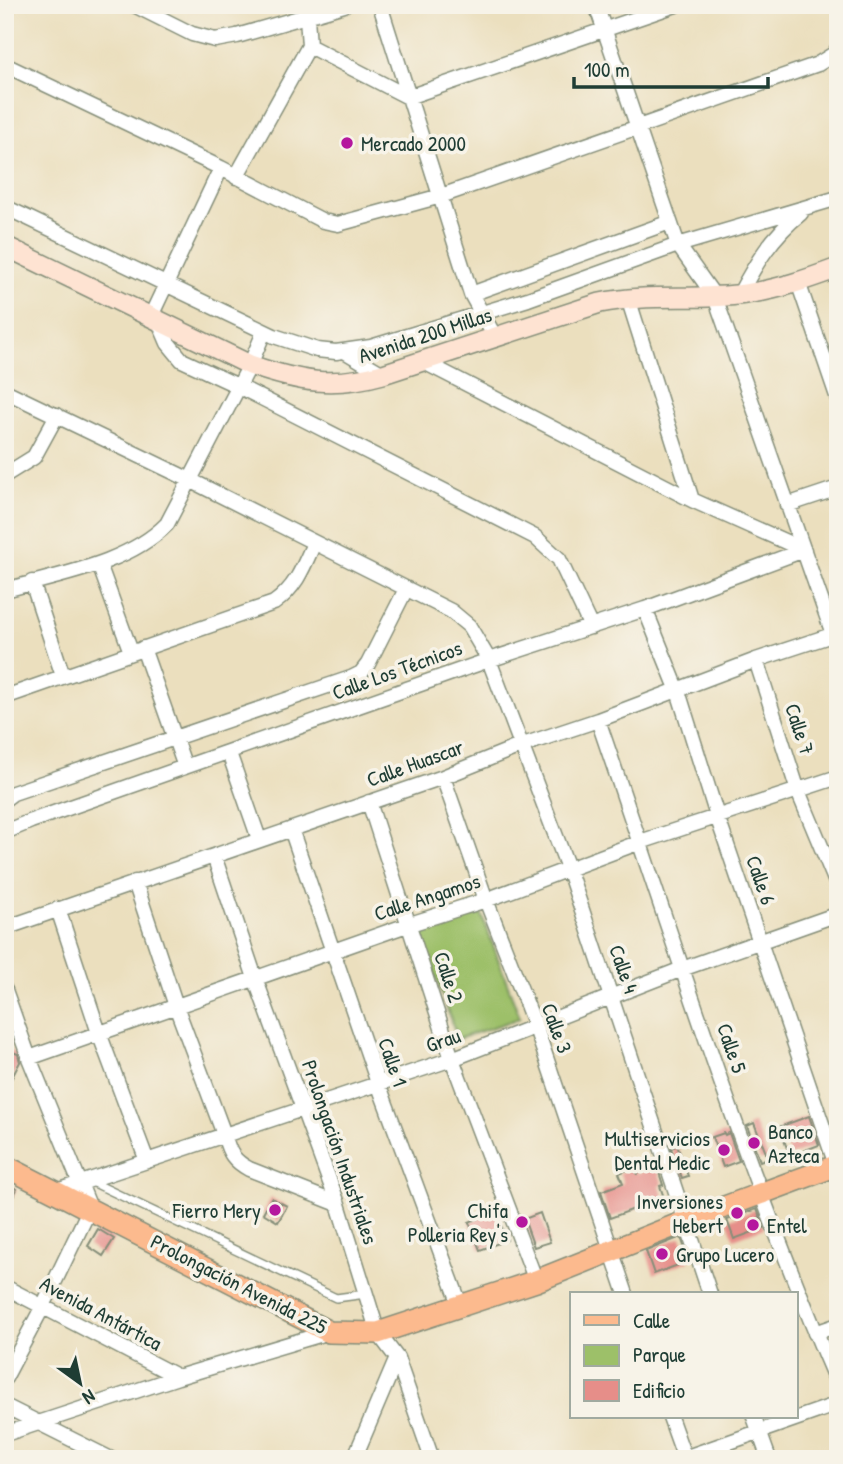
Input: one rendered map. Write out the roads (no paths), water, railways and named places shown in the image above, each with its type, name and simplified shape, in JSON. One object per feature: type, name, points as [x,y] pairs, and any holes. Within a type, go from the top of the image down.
[{"type":"main road","name":"Avenida 200 Millas","points":[[5,246],[250,365],[309,382],[348,382],[383,374],[600,303],[628,298],[739,295],[798,282],[838,268]]},
{"type":"main road","name":"Prolongación Avenida 225","points":[[5,1166],[329,1332],[378,1334],[536,1281],[837,1165]]},
{"type":"street","points":[[134,5],[192,34],[215,40],[237,36],[305,11],[344,5]]},
{"type":"street","points":[[380,5],[471,294],[495,337]]},
{"type":"street","points":[[596,5],[678,245],[715,297],[835,634]]},
{"type":"street","points":[[309,46],[408,97],[676,5]]},
{"type":"street","points":[[236,177],[309,46],[305,11]]},
{"type":"street","points":[[5,65],[220,168],[323,221],[338,224],[441,196],[638,129],[818,64],[834,54],[838,47]]},
{"type":"street","points":[[220,168],[165,285],[155,320],[168,343],[182,360],[535,537],[559,559],[591,626]]},
{"type":"street","points":[[5,207],[264,332],[317,350],[346,352],[371,347],[528,299],[678,245],[838,198]]},
{"type":"street","points":[[739,295],[759,257],[782,229],[807,208]]},
{"type":"street","points":[[471,294],[670,222]]},
{"type":"street","points":[[798,282],[838,399]]},
{"type":"street","points":[[628,298],[692,500]]},
{"type":"street","points":[[5,590],[99,564],[157,534],[167,524],[250,365],[264,332]]},
{"type":"street","points":[[346,352],[383,374]]},
{"type":"street","points":[[422,361],[692,500],[804,550]]},
{"type":"street","name":"Calle 4","points":[[5,391],[451,611],[469,626],[489,660],[568,868],[709,1292]]},
{"type":"street","points":[[5,475],[34,457],[57,415]]},
{"type":"street","points":[[787,505],[838,488]]},
{"type":"street","points":[[5,697],[274,603],[288,594],[297,583],[314,543]]},
{"type":"street","name":"Calle Los Técnicos","points":[[6,830],[489,660],[645,609],[804,550]]},
{"type":"street","points":[[99,564],[185,766]]},
{"type":"street","points":[[32,582],[63,676]]},
{"type":"street","points":[[5,799],[13,793],[361,673],[406,589]]},
{"type":"street","name":"Calle 6","points":[[645,609],[678,691],[717,816],[837,1165]]},
{"type":"street","name":"Calle Huascar","points":[[5,928],[443,777],[520,746],[835,634]]},
{"type":"street","name":"Calle 7","points":[[756,660],[798,791],[838,887]]},
{"type":"street","name":"Calle 5","points":[[598,720],[681,969],[761,1194],[838,1385]]},
{"type":"street","points":[[229,752],[260,839]]},
{"type":"street","name":"Calle 3","points":[[443,777],[486,900],[536,1028],[625,1292]]},
{"type":"street","name":"Calle Angamos","points":[[29,1058],[410,924],[486,900],[640,842],[838,777]]},
{"type":"street","name":"Calle 2","points":[[369,802],[452,1059],[536,1281]]},
{"type":"street","name":"Calle 1","points":[[291,829],[378,1083],[461,1307]]},
{"type":"street","name":"Prolongación Industriales","points":[[214,856],[255,978],[338,1204],[378,1334],[397,1357],[432,1459]]},
{"type":"street","points":[[135,882],[176,1006],[229,1151],[236,1163],[338,1204]]},
{"type":"street","points":[[58,909],[99,1033],[147,1161]]},
{"type":"street","name":"Grau","points":[[57,1191],[226,1137],[452,1059],[681,969],[838,915]]},
{"type":"street","points":[[5,990],[29,1058],[83,1182],[90,1208],[5,1378]]},
{"type":"street","name":"Avenida Antártica","points":[[5,1287],[178,1377]]},
{"type":"street","points":[[815,1333],[838,1325]]},
{"type":"street","points":[[5,1434],[178,1377],[329,1332]]},
{"type":"street","points":[[354,1459],[397,1357]]},
{"type":"street","points":[[798,1418],[838,1404]]},
{"type":"street","points":[[5,1406],[111,1459]]},
{"type":"street","points":[[670,1418],[684,1458],[797,1418]]},
{"type":"street","points":[[754,1418],[769,1459]]},
{"type":"lane","points":[[83,1182],[336,1298],[367,1294]]},
{"type":"place","name":"Mercado 2000","points":[[347,143]]},
{"type":"place","name":"Banco Azteca","points":[[754,1143]]},
{"type":"place","name":"Multiservicios Dental Medic","points":[[724,1150]]},
{"type":"place","name":"Fierro Mery","points":[[275,1210]]},
{"type":"place","name":"Inversiones Hebert","points":[[737,1213]]},
{"type":"place","name":"Chifa Polleria Rey's","points":[[522,1222]]},
{"type":"place","name":"Entel","points":[[753,1225]]},
{"type":"place","name":"Grupo Lucero","points":[[662,1254]]}]
